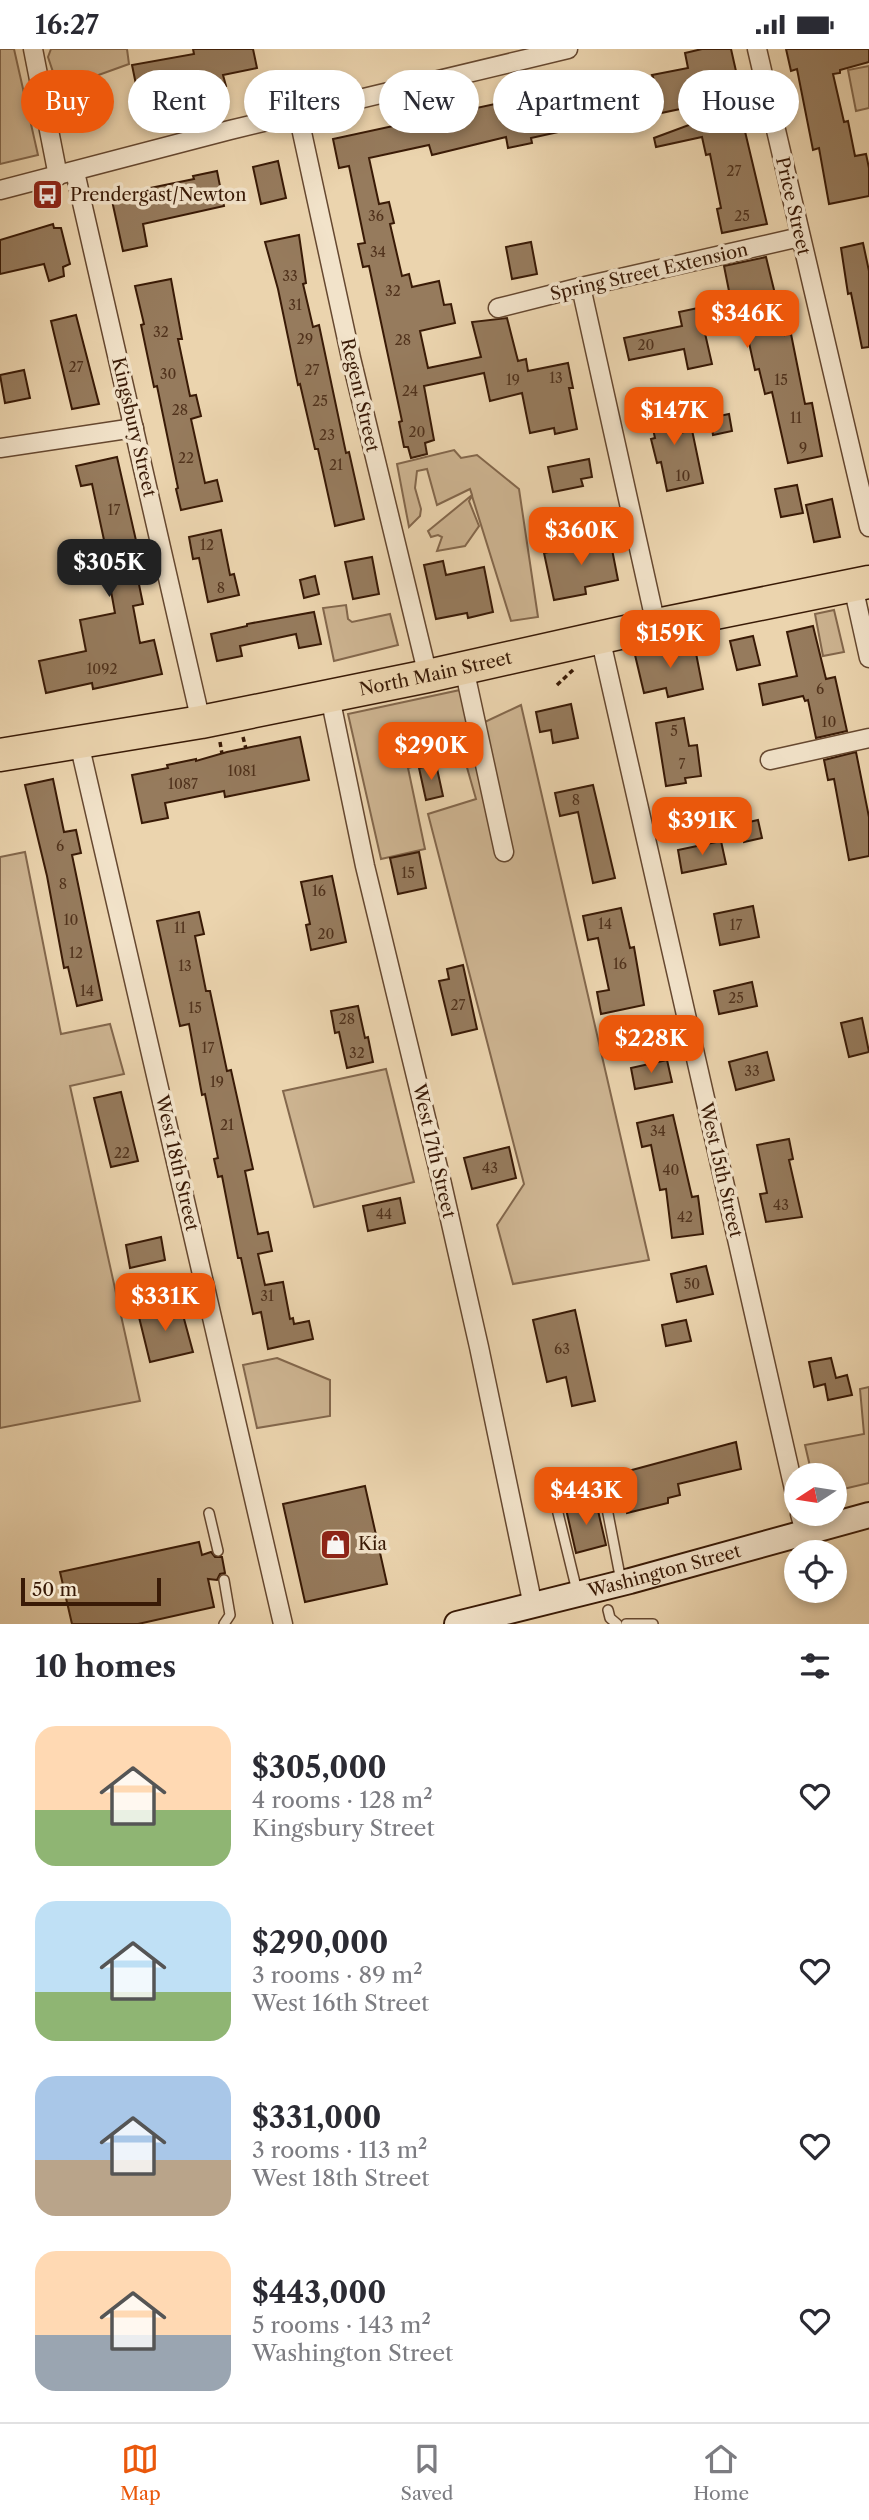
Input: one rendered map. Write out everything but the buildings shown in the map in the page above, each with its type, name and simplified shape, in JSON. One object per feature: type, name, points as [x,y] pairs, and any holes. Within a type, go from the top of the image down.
[{"type":"highway","name":"North Main Street","points":[[0,755],[201,723],[656,625],[861,584]]},
{"type":"main road","name":"Washington Street","points":[[847,1518],[869,1515]]},
{"type":"main road","name":"Washington Street","points":[[457,1624],[621,1583],[793,1526]]},
{"type":"street","name":"Kingsbury Street","points":[[33,49],[134,428],[201,723]]},
{"type":"street","points":[[365,97],[543,52],[568,49]]},
{"type":"street","name":"Price Street","points":[[757,49],[869,527]]},
{"type":"street","points":[[0,190],[244,128]]},
{"type":"street","name":"Regent Street","points":[[302,133],[351,358],[428,676]]},
{"type":"street","name":"Spring Street Extension","points":[[498,308],[800,237]]},
{"type":"street","points":[[581,287],[656,625]]},
{"type":"street","points":[[0,448],[134,428]]},
{"type":"street","points":[[861,584],[869,658]]},
{"type":"street","name":"West 15th Street","points":[[600,637],[788,1463]]},
{"type":"street","points":[[464,668],[504,852]]},
{"type":"street","name":"West 17th Street","points":[[330,697],[365,866],[485,1373],[533,1606]]},
{"type":"street","points":[[770,760],[869,738]]},
{"type":"street","name":"West 18th Street","points":[[79,743],[282,1624]]},
{"type":"lane","points":[[578,1594],[556,1505],[560,1496],[585,1486],[598,1486],[604,1493],[621,1583]]},
{"type":"lane","points":[[209,1513],[218,1551]]},
{"type":"lane","points":[[224,1580],[230,1615],[224,1624]]},
{"type":"lane","points":[[608,1610],[610,1618],[617,1624]]},
{"type":"lane","points":[[626,1624],[653,1624]]},
{"type":"shaded area","points":[[0,49],[14,49],[21,80],[21,133],[33,133],[38,155],[0,164]]},
{"type":"shaded area","points":[[51,49],[127,49],[129,64],[112,70],[52,70],[48,57]]},
{"type":"shaded area","points":[[869,66],[869,108],[856,111],[848,70]]},
{"type":"shaded area","points":[[454,450],[461,458],[477,455],[519,489],[538,617],[511,621],[472,496],[469,501],[479,526],[465,546],[437,551],[442,537],[431,537],[428,531],[472,495],[470,489],[437,505],[427,469],[417,471],[415,488],[421,509],[420,516],[409,527],[397,464]]},
{"type":"shaded area","points":[[346,605],[348,619],[352,622],[390,614],[398,645],[334,661],[323,608]]},
{"type":"shaded area","points":[[834,610],[844,652],[823,656],[815,614]]},
{"type":"shaded area","points":[[460,690],[472,728],[521,705],[649,1260],[513,1284],[497,1225],[524,1184],[428,814],[476,799],[458,736],[450,736],[453,756],[408,768],[425,849],[381,859],[348,714]]},
{"type":"shaded area","points":[[25,852],[61,1034],[110,1024],[124,1074],[70,1086],[140,1401],[0,1428],[0,857]]},
{"type":"shaded area","points":[[386,1069],[414,1182],[314,1207],[283,1091]]},
{"type":"shaded area","points":[[277,1358],[330,1380],[330,1416],[257,1428],[243,1365]]},
{"type":"shaded area","points":[[869,1387],[869,1483],[847,1488],[847,1463],[809,1463],[805,1445],[864,1434],[860,1389]]},
{"type":"place","name":"Prendergast/Newton","points":[[47,195]]},
{"type":"place","name":"Kia","points":[[335,1544]]}]
